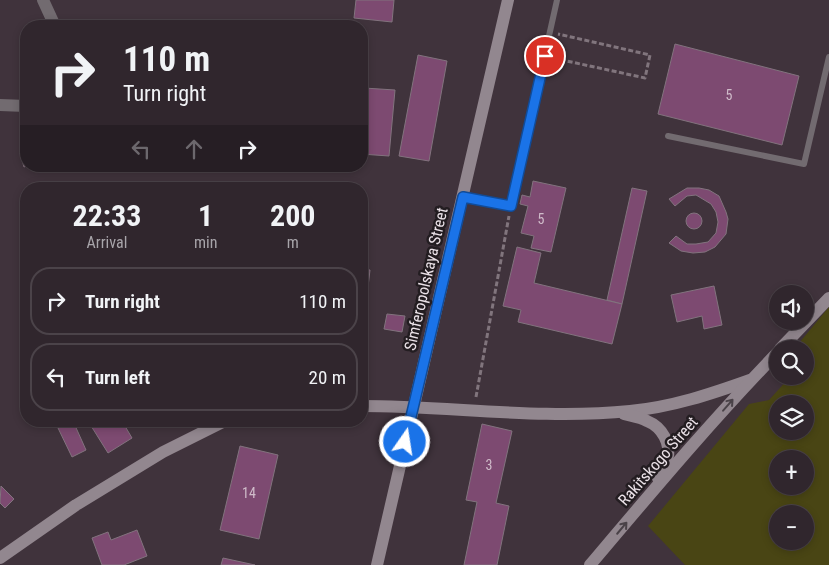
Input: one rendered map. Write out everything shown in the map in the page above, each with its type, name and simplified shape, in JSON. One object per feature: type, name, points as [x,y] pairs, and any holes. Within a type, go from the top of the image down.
[{"type":"main road","name":"Simferopolskaya Street","points":[[376,565],[508,0]]},
{"type":"main road","points":[[789,340],[829,298]]},
{"type":"main road","name":"Rakitskogo Street","points":[[590,565],[750,380],[769,361]]},
{"type":"main road","points":[[368,406],[413,406],[580,414],[631,411],[692,400],[750,380]]},
{"type":"main road","points":[[615,412],[647,421],[657,428],[666,440],[668,449],[667,460],[652,492]]},
{"type":"main road","points":[[0,558],[76,505],[155,457],[213,427]]},
{"type":"street","points":[[43,0],[52,20]]},
{"type":"street","points":[[0,104],[20,106]]},
{"type":"lane","points":[[463,197],[511,206],[557,0]]},
{"type":"lane","points":[[668,136],[804,164],[829,57]]},
{"type":"path","points":[[545,56],[645,78],[650,55],[550,33]]},
{"type":"path","points":[[474,410],[511,206]]},
{"type":"shaded area","points":[[829,307],[829,565],[685,565],[648,526],[749,404],[769,400],[769,440],[814,440],[814,395],[774,395],[783,385],[814,385],[814,340],[802,340],[810,330],[814,330],[814,325]]},
{"type":"building","points":[[356,0],[394,0],[392,22],[354,18]]},
{"type":"building","points":[[675,44],[799,76],[782,145],[658,114]]},
{"type":"building","points":[[418,55],[447,61],[429,161],[399,156]]},
{"type":"building","points":[[368,88],[395,90],[389,156],[368,154]]},
{"type":"building","points":[[533,181],[566,188],[551,252],[531,248],[534,236],[521,233],[528,206],[520,204],[522,195],[530,197]]},
{"type":"building","points":[[632,188],[647,191],[622,304],[607,300]]},
{"type":"building","points":[[687,188],[709,190],[719,196],[728,219],[726,234],[715,247],[705,252],[681,251],[669,243],[676,236],[687,244],[708,242],[716,233],[718,222],[716,212],[711,204],[696,195],[687,196],[675,206],[669,199]]},
{"type":"building","points":[[691,213],[697,213],[702,218],[700,227],[691,229],[686,224],[686,218]]},
{"type":"building","points":[[517,247],[541,253],[534,283],[622,304],[612,344],[518,322],[521,310],[503,306]]},
{"type":"building","points":[[368,270],[370,270],[368,287]]},
{"type":"building","points":[[714,286],[722,325],[704,329],[702,316],[677,322],[671,295]]},
{"type":"building","points":[[387,314],[405,316],[402,332],[384,329]]},
{"type":"building","points":[[482,424],[512,431],[496,503],[509,506],[497,565],[464,565],[477,502],[466,500]]},
{"type":"building","points":[[76,427],[86,450],[72,457],[58,428]]},
{"type":"building","points":[[92,427],[126,427],[132,438],[108,453]]},
{"type":"building","points":[[240,446],[278,455],[259,539],[220,530]]},
{"type":"building","points":[[1,486],[14,499],[5,508],[0,503]]},
{"type":"building","points":[[137,530],[147,556],[124,565],[102,565],[92,538],[108,532],[111,540]]},
{"type":"building","points":[[223,558],[255,565],[221,565]]},
{"type":"route","points":[[405,442],[463,197],[511,206],[545,56]]}]
